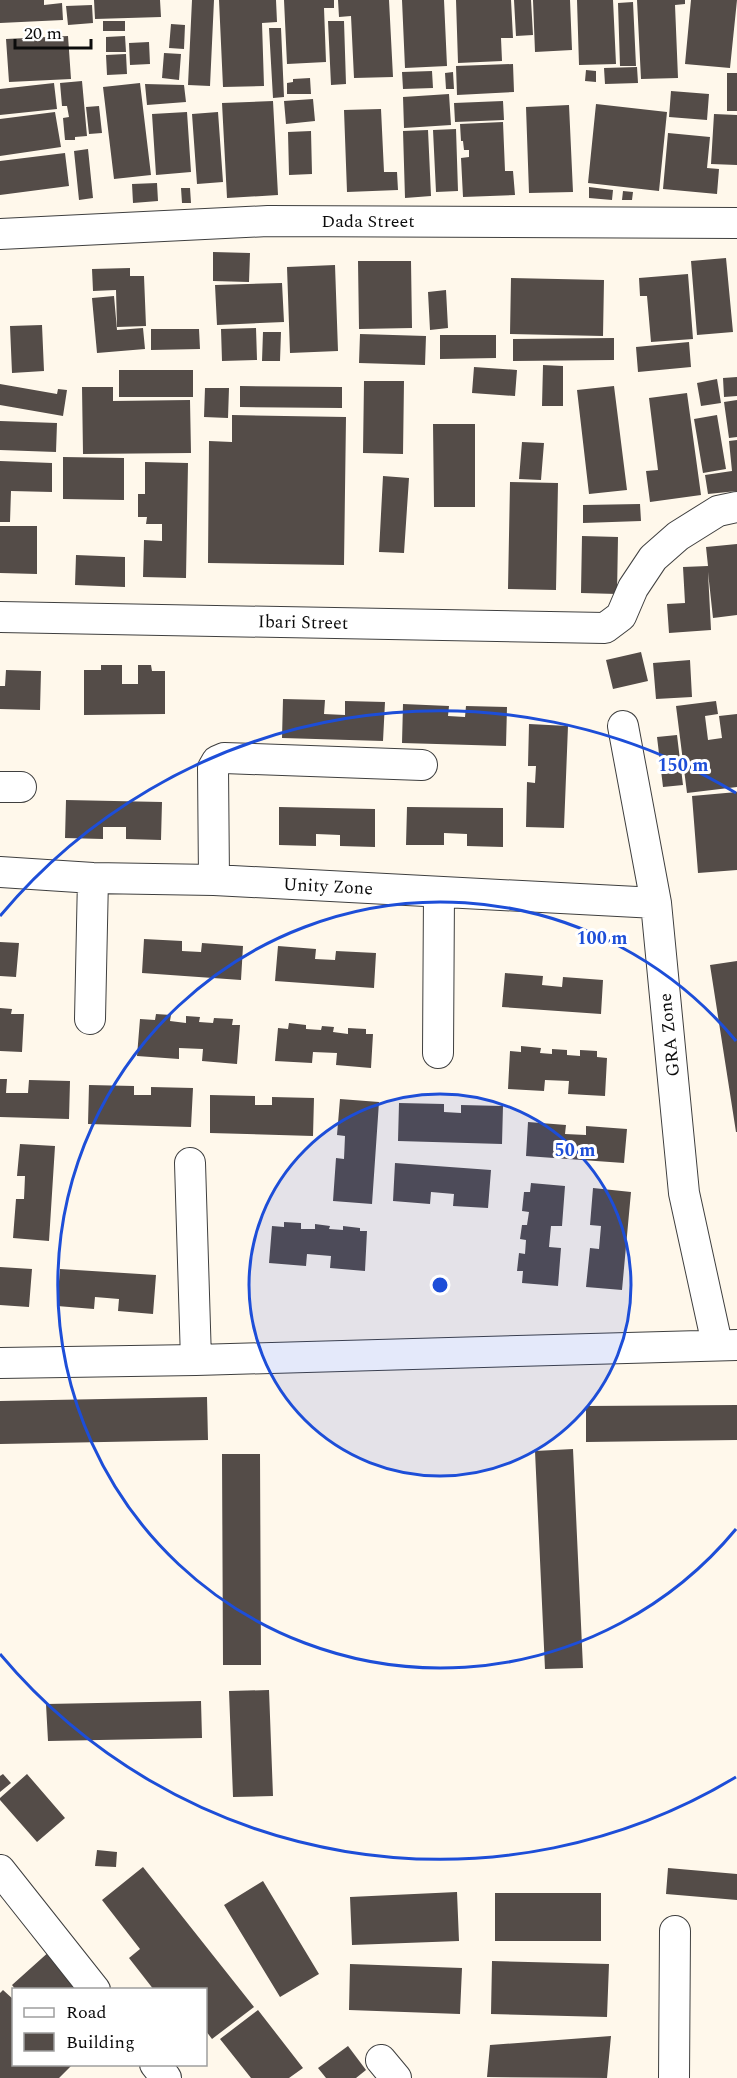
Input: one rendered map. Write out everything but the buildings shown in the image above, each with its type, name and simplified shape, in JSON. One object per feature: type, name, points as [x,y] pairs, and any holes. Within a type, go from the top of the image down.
[{"type":"street","name":"Dada Street","points":[[0,234],[268,221],[737,223]]},
{"type":"street","name":"Ibari Street","points":[[0,617],[605,628],[621,616],[633,588],[653,558],[678,536],[718,511],[737,507]]},
{"type":"street","name":"GRA Zone","points":[[622,726],[656,903],[684,1192],[727,1344]]},
{"type":"street","points":[[214,880],[213,768],[217,761],[224,758],[422,765]]},
{"type":"street","name":"Unity Zone","points":[[0,872],[93,878],[214,880],[656,903]]},
{"type":"street","points":[[90,1018],[93,878]]},
{"type":"street","points":[[438,1053],[439,893]]},
{"type":"street","points":[[190,1163],[196,1360]]},
{"type":"street","points":[[0,1363],[196,1360],[727,1344]]},
{"type":"street","points":[[0,1870],[94,1988]]},
{"type":"street","points":[[674,2078],[675,1930]]},
{"type":"street","points":[[157,2066],[166,2078]]}]
